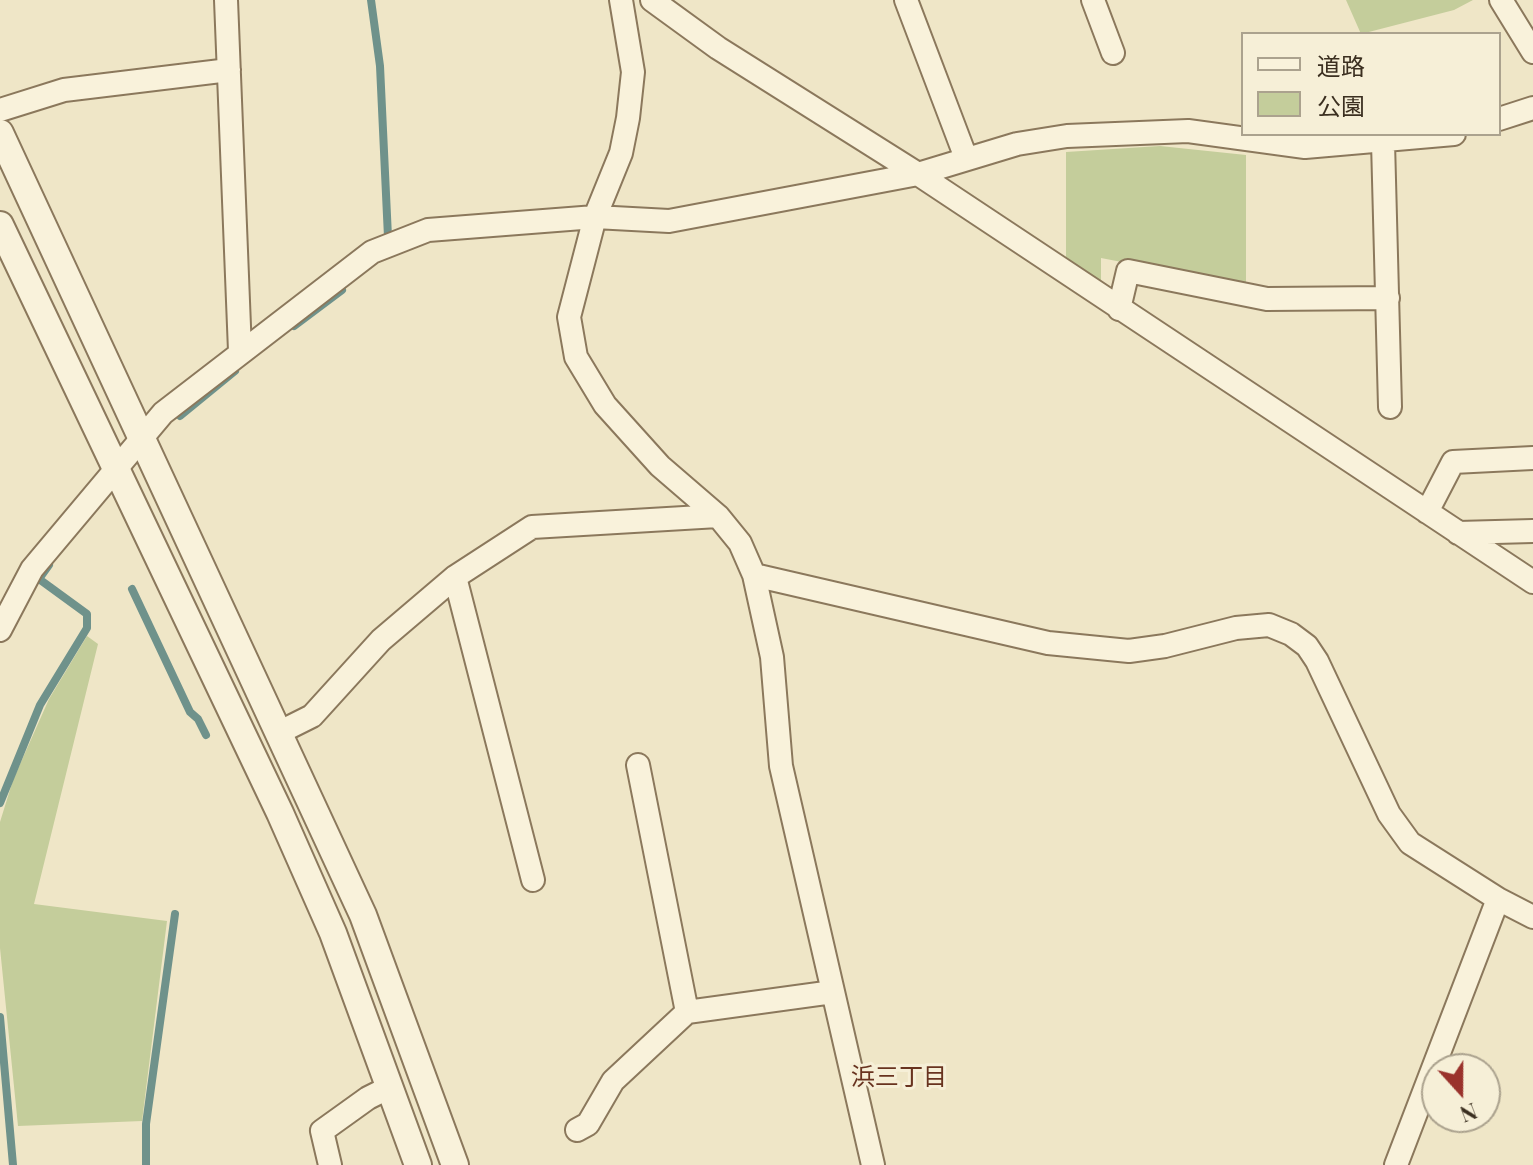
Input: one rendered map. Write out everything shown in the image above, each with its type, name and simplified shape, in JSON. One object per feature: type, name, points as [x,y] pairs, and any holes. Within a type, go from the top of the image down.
[{"type":"street","points":[[226,0],[240,351]]},
{"type":"street","points":[[621,0],[633,72],[628,118],[621,153],[595,217],[569,317],[576,357],[605,405],[660,466],[718,516],[740,543],[754,575],[772,657],[781,766],[873,1165]]},
{"type":"street","points":[[652,0],[718,48],[918,174],[1533,582]]},
{"type":"street","points":[[906,0],[966,158]]},
{"type":"street","points":[[1093,0],[1113,53]]},
{"type":"street","points":[[1501,0],[1533,52]]},
{"type":"street","points":[[0,110],[64,90],[229,70]]},
{"type":"street","points":[[1501,118],[1533,108]]},
{"type":"street","points":[[0,630],[32,569],[163,413],[372,252],[428,230],[595,217],[669,221],[918,174],[966,158],[1067,136],[1173,132],[1305,147],[1436,136]]},
{"type":"street","points":[[0,133],[363,915],[455,1165]]},
{"type":"street","points":[[1383,142],[1390,407]]},
{"type":"street","points":[[0,225],[280,813],[333,933],[418,1165]]},
{"type":"street","points":[[1119,309],[1128,271],[1267,299],[1388,298]]},
{"type":"street","points":[[1427,512],[1453,462],[1533,458]]},
{"type":"street","points":[[280,732],[312,716],[381,640],[455,577],[532,527],[718,516]]},
{"type":"street","points":[[1458,533],[1533,531]]},
{"type":"street","points":[[754,575],[1048,643],[1129,651],[1165,646],[1236,628],[1269,625],[1291,634],[1307,646],[1317,661],[1389,814],[1410,843],[1498,899],[1533,917]]},
{"type":"street","points":[[455,577],[533,880]]},
{"type":"street","points":[[638,765],[687,1012]]},
{"type":"street","points":[[1396,1165],[1498,899]]},
{"type":"street","points":[[577,1130],[588,1124],[613,1081],[687,1012],[833,992]]},
{"type":"street","points":[[330,1165],[322,1131],[368,1098],[390,1087]]},
{"type":"green space","points":[[1346,0],[1473,0],[1454,10],[1360,32]]},
{"type":"green space","points":[[1160,146],[1246,155],[1246,286],[1101,258],[1101,282],[1066,259],[1066,152]]},
{"type":"green space","points":[[87,636],[98,644],[34,904],[167,921],[142,1121],[18,1126],[0,948],[0,822],[13,780],[49,699]]},
{"type":"waterway","points":[[371,0],[380,66],[388,237]]},
{"type":"waterway","points":[[294,326],[342,290]]},
{"type":"waterway","points":[[180,416],[235,371]]},
{"type":"waterway","points":[[0,803],[40,705],[87,628],[87,614],[39,579],[49,565]]},
{"type":"waterway","points":[[132,589],[190,712],[198,719],[206,735]]},
{"type":"waterway","points":[[146,1165],[146,1124],[175,914]]},
{"type":"waterway","points":[[0,1017],[13,1165]]},
{"type":"district","name":"浜三丁目","points":[[899,1078]]}]
